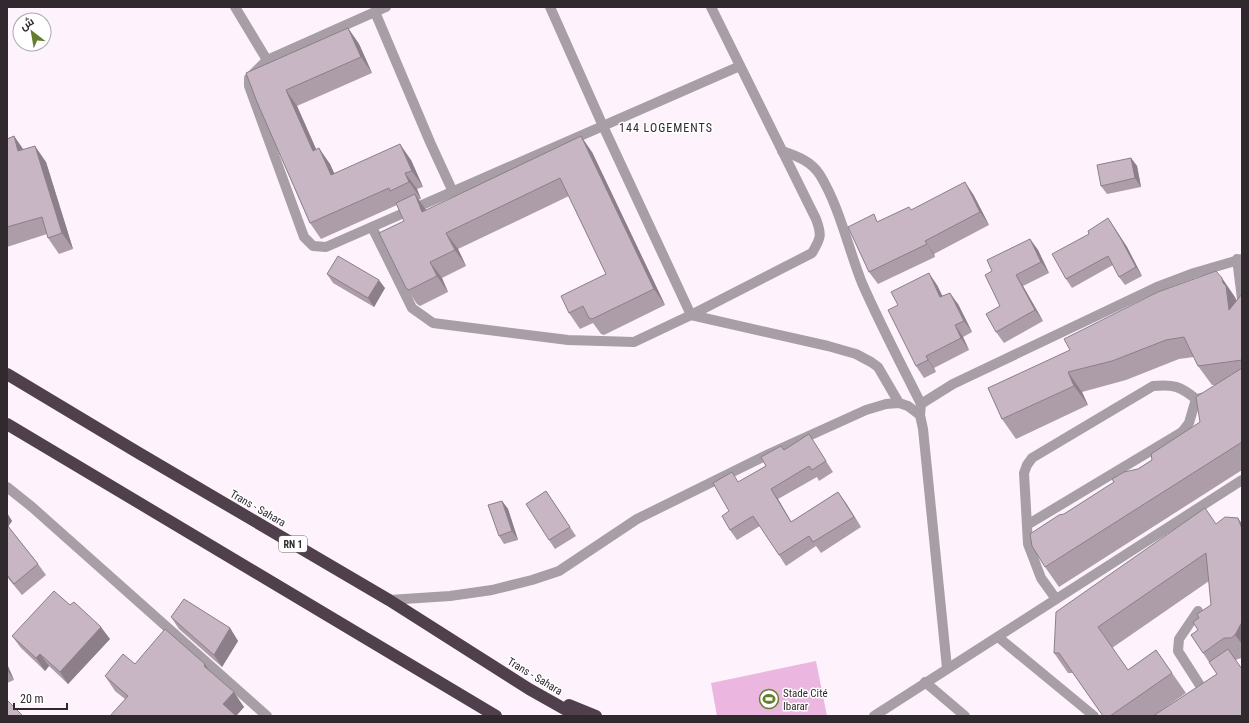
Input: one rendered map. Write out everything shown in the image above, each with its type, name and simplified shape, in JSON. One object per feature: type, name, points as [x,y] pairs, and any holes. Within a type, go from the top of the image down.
[{"type":"highway","name":"Trans - Sahara","points":[[7,374],[389,600],[529,689],[577,716]]},
{"type":"highway","points":[[7,424],[496,716]]},
{"type":"highway","points":[[529,689],[596,716]]},
{"type":"street","points":[[235,7],[267,60]]},
{"type":"street","points":[[386,7],[267,60],[249,78],[249,86],[304,237],[313,246],[326,247],[740,66]]},
{"type":"street","points":[[550,7],[603,126],[691,315]]},
{"type":"street","points":[[372,227],[412,308],[433,323],[568,340],[634,342],[691,315],[812,253],[820,240],[820,231],[816,219],[710,7]]},
{"type":"street","points":[[375,12],[430,142],[453,192]]},
{"type":"street","points":[[782,151],[797,156],[808,162],[819,174],[832,199],[862,283],[921,404],[920,415],[923,429],[947,668]]},
{"type":"street","points":[[921,404],[953,384],[1157,287],[1194,273],[1240,259],[1242,299]]},
{"type":"street","points":[[691,315],[828,346],[856,354],[872,362],[878,367],[899,403]]},
{"type":"street","points":[[1056,599],[1041,578],[1028,544],[1024,473],[1026,465],[1032,458],[1153,386],[1169,385],[1184,390],[1196,399]]},
{"type":"street","points":[[1196,399],[1216,394]]},
{"type":"street","points":[[1027,525],[1182,432],[1189,424],[1196,399]]},
{"type":"street","points":[[389,600],[450,596],[492,590],[532,580],[558,571],[637,519],[771,453],[866,410],[886,404],[899,403],[908,406],[920,415]]},
{"type":"street","points":[[874,716],[1242,480]]},
{"type":"street","points":[[7,488],[32,507],[267,716]]},
{"type":"street","points":[[1198,611],[1179,639],[1178,651],[1203,690]]},
{"type":"street","points":[[998,637],[1094,716]]},
{"type":"street","points":[[925,682],[965,716]]},
{"type":"shaded area","name":"Stade Cité Ibarar","points":[[816,661],[827,716],[717,716],[711,683]]},
{"type":"building","points":[[348,28],[361,57],[286,90],[313,151],[319,148],[331,175],[400,144],[412,171],[405,173],[409,182],[390,191],[389,188],[310,223],[257,102],[246,73]]},
{"type":"building","points":[[14,136],[18,151],[35,146],[62,233],[48,238],[42,217],[7,227],[7,139]]},
{"type":"building","points":[[581,136],[654,289],[592,319],[589,318],[583,306],[569,313],[561,296],[606,274],[560,178],[446,233],[455,250],[430,262],[437,276],[409,290],[406,288],[379,233],[404,221],[396,203],[415,194],[422,212]]},
{"type":"building","points":[[1131,158],[1135,178],[1101,186],[1097,165]]},
{"type":"building","points":[[965,182],[980,212],[925,241],[927,244],[869,272],[848,227],[874,214],[877,222],[909,207],[911,210]]},
{"type":"building","points":[[1108,218],[1136,267],[1119,277],[1108,256],[1066,279],[1052,254],[1089,234],[1088,231]]},
{"type":"building","points":[[1030,239],[1041,262],[1016,275],[1035,310],[996,332],[986,314],[1000,306],[985,275],[992,271],[987,260]]},
{"type":"building","points":[[338,256],[379,280],[368,298],[327,274]]},
{"type":"building","points":[[1216,271],[1226,286],[1229,310],[1242,294],[1242,360],[1198,366],[1184,337],[1166,340],[1112,361],[1068,372],[1074,386],[1002,419],[988,388],[1070,350],[1064,339],[1158,292]]},
{"type":"building","points":[[929,273],[940,297],[950,293],[964,321],[955,325],[961,338],[926,356],[928,360],[916,366],[888,310],[898,305],[891,292]]},
{"type":"building","points":[[1242,368],[1242,442],[1045,567],[1032,546],[1030,534],[1114,482],[1112,479],[1124,472],[1138,469],[1152,460],[1151,454],[1200,422],[1196,397]]},
{"type":"building","points":[[809,434],[826,461],[812,470],[809,466],[771,489],[791,522],[838,492],[854,517],[813,542],[809,536],[779,555],[753,516],[730,530],[722,516],[729,511],[713,483],[732,472],[738,482],[766,466],[761,457],[781,446],[784,450]]},
{"type":"building","points":[[546,491],[570,527],[549,540],[526,504]]},
{"type":"building","points":[[502,501],[512,531],[499,536],[488,505]]},
{"type":"building","points":[[1205,508],[1216,524],[1225,517],[1238,518],[1242,529],[1242,622],[1235,635],[1231,638],[1224,638],[1203,653],[1191,635],[1198,630],[1193,622],[1199,618],[1197,614],[1211,605],[1206,553],[1098,627],[1128,670],[1156,650],[1172,673],[1110,716],[1103,716],[1059,653],[1054,653],[1056,612]]},
{"type":"building","points":[[7,525],[38,564],[14,584],[7,575]]},
{"type":"building","points":[[54,591],[70,605],[74,602],[101,627],[60,672],[40,654],[36,658],[12,636]]},
{"type":"building","points":[[184,599],[230,628],[214,655],[171,617]]},
{"type":"building","points":[[165,629],[234,692],[223,704],[236,716],[110,716],[128,696],[105,676],[123,654],[135,664]]},
{"type":"building","points":[[1228,649],[1242,669],[1242,716],[1153,716],[1217,674],[1209,662]]},
{"type":"building","points":[[7,700],[23,716],[7,716]]},
{"type":"place","name":"Stade Cité Ibarar","points":[[769,699]]},
{"type":"district","name":"144 LOGEMENTS","points":[[666,128]]}]
